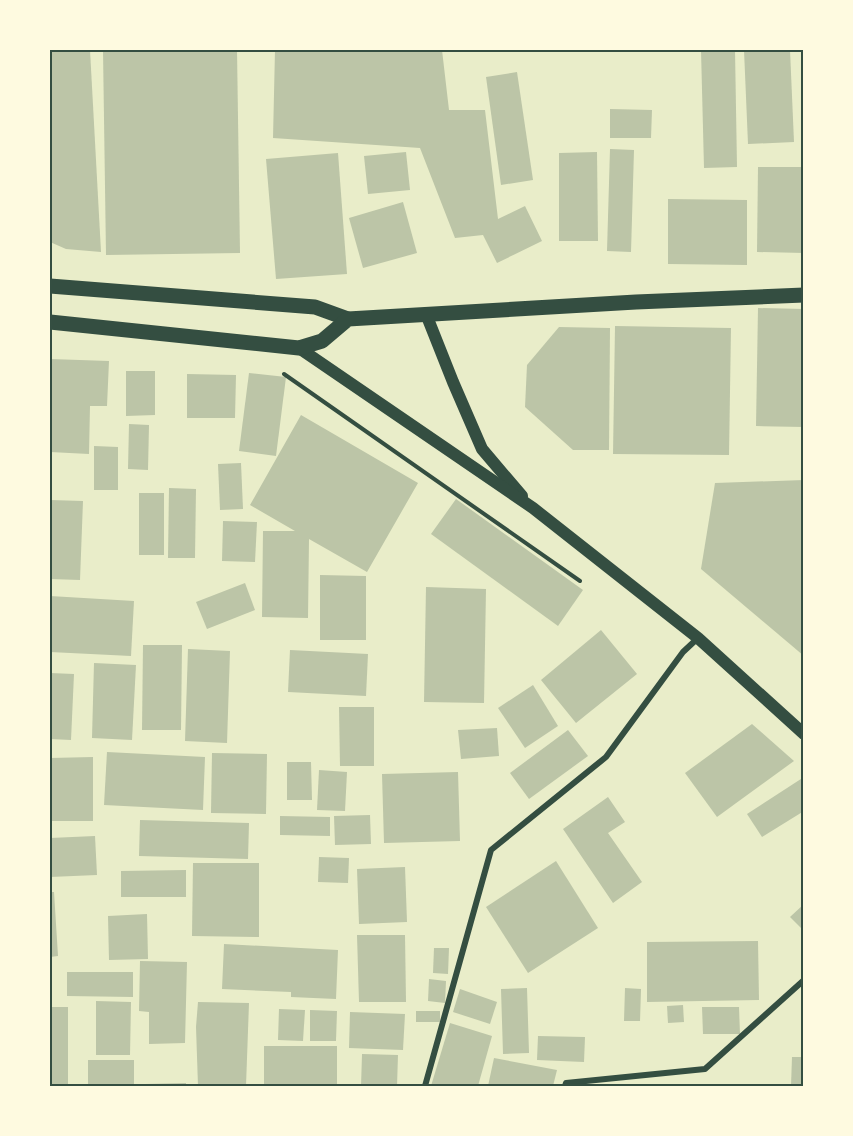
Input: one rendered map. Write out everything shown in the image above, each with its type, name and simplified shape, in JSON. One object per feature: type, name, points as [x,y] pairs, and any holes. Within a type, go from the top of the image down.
[{"type":"main road","points":[[50,286],[315,307],[348,319],[804,296]]},
{"type":"main road","points":[[426,314],[482,449],[533,508]]},
{"type":"main road","points":[[50,322],[299,348],[322,341],[348,319]]},
{"type":"main road","points":[[299,348],[533,508],[698,638],[804,734]]},
{"type":"street","points":[[425,1086],[491,850],[606,757],[683,652],[698,638]]},
{"type":"street","points":[[565,1086],[566,1083],[705,1069],[804,980]]},
{"type":"path","points":[[275,368],[585,585]]},
{"type":"building","points":[[50,50],[90,50],[101,252],[66,249],[50,242]]},
{"type":"building","points":[[103,50],[237,50],[240,253],[106,255]]},
{"type":"building","points":[[275,50],[442,50],[449,110],[485,110],[498,219],[525,206],[542,241],[497,263],[483,235],[455,238],[420,148],[273,138]]},
{"type":"building","points":[[701,50],[735,50],[737,167],[704,168]]},
{"type":"building","points":[[744,50],[790,50],[794,142],[748,144]]},
{"type":"building","points":[[517,72],[533,180],[501,185],[486,77]]},
{"type":"building","points":[[610,109],[652,110],[651,138],[610,138]]},
{"type":"building","points":[[610,149],[634,150],[631,252],[607,251]]},
{"type":"building","points":[[406,152],[410,190],[368,194],[364,156]]},
{"type":"building","points":[[597,152],[598,241],[559,241],[559,153]]},
{"type":"building","points":[[338,153],[347,274],[276,279],[266,159]]},
{"type":"building","points":[[758,167],[804,167],[804,253],[757,252]]},
{"type":"building","points":[[668,199],[747,200],[747,265],[668,264]]},
{"type":"building","points":[[403,202],[417,253],[363,268],[349,218]]},
{"type":"building","points":[[758,308],[804,309],[804,427],[756,426]]},
{"type":"building","points":[[615,326],[731,328],[729,455],[613,454]]},
{"type":"building","points":[[559,327],[610,328],[609,450],[573,450],[525,407],[527,365]]},
{"type":"building","points":[[50,359],[109,361],[107,406],[90,406],[89,454],[50,452]]},
{"type":"building","points":[[126,371],[155,371],[155,415],[126,416]]},
{"type":"building","points":[[249,373],[286,377],[276,456],[239,451]]},
{"type":"building","points":[[187,374],[236,375],[235,418],[187,418]]},
{"type":"building","points":[[301,415],[418,483],[367,572],[309,539],[308,618],[262,617],[263,531],[295,531],[250,505]]},
{"type":"building","points":[[129,424],[149,425],[148,470],[128,469]]},
{"type":"building","points":[[94,446],[118,447],[118,490],[94,490]]},
{"type":"building","points":[[241,463],[243,509],[220,510],[218,464]]},
{"type":"building","points":[[804,480],[804,656],[701,569],[715,483]]},
{"type":"building","points":[[169,488],[196,489],[195,558],[168,558]]},
{"type":"building","points":[[139,493],[164,493],[164,555],[139,555]]},
{"type":"building","points":[[456,499],[583,590],[558,626],[431,534]]},
{"type":"building","points":[[50,500],[83,501],[80,580],[50,579]]},
{"type":"building","points":[[223,521],[257,522],[255,562],[222,561]]},
{"type":"building","points":[[320,575],[366,576],[366,640],[320,640]]},
{"type":"building","points":[[245,583],[255,610],[207,629],[196,602]]},
{"type":"building","points":[[426,587],[486,589],[484,703],[424,702]]},
{"type":"building","points":[[50,596],[134,601],[131,656],[50,652]]},
{"type":"building","points":[[601,630],[637,674],[576,723],[541,680]]},
{"type":"building","points":[[143,645],[182,645],[181,730],[142,730]]},
{"type":"building","points":[[188,649],[230,651],[227,743],[185,741]]},
{"type":"building","points":[[290,650],[368,654],[366,696],[288,692]]},
{"type":"building","points":[[94,663],[136,665],[132,740],[92,738]]},
{"type":"building","points":[[50,673],[74,674],[71,740],[50,739]]},
{"type":"building","points":[[533,685],[558,726],[525,748],[498,708]]},
{"type":"building","points":[[339,707],[374,707],[374,766],[340,766]]},
{"type":"building","points":[[752,724],[794,761],[717,817],[685,773]]},
{"type":"building","points":[[497,728],[499,756],[461,759],[458,730]]},
{"type":"building","points":[[568,730],[588,756],[529,799],[510,773]]},
{"type":"building","points":[[107,752],[205,757],[203,810],[104,805]]},
{"type":"building","points":[[212,753],[267,754],[266,814],[211,813]]},
{"type":"building","points":[[93,757],[93,821],[50,821],[50,758]]},
{"type":"building","points":[[287,762],[311,762],[312,800],[287,800]]},
{"type":"building","points":[[319,770],[347,772],[345,811],[317,810]]},
{"type":"building","points":[[458,772],[460,841],[384,843],[382,774]]},
{"type":"building","points":[[804,777],[804,811],[762,837],[747,814]]},
{"type":"building","points":[[608,797],[625,822],[608,833],[642,882],[613,903],[563,829]]},
{"type":"building","points":[[370,815],[371,844],[335,845],[334,816]]},
{"type":"building","points":[[280,816],[330,817],[330,836],[280,835]]},
{"type":"building","points":[[140,820],[249,823],[248,859],[139,856]]},
{"type":"building","points":[[95,836],[97,875],[50,877],[50,838]]},
{"type":"building","points":[[319,857],[349,858],[348,883],[318,882]]},
{"type":"building","points":[[556,861],[598,928],[528,973],[486,907]]},
{"type":"building","points":[[193,863],[259,863],[259,937],[192,936]]},
{"type":"building","points":[[405,867],[407,922],[359,924],[357,869]]},
{"type":"building","points":[[186,870],[186,897],[121,897],[121,871]]},
{"type":"building","points":[[50,892],[54,892],[58,956],[50,957]]},
{"type":"building","points":[[804,904],[804,925],[801,928],[790,917]]},
{"type":"building","points":[[147,914],[148,959],[109,960],[108,916]]},
{"type":"building","points":[[357,935],[405,935],[406,1002],[359,1002]]},
{"type":"building","points":[[758,941],[759,1000],[647,1002],[647,942]]},
{"type":"building","points":[[224,944],[338,950],[336,999],[291,997],[291,992],[222,989]]},
{"type":"building","points":[[434,948],[449,948],[448,974],[433,973]]},
{"type":"building","points":[[140,961],[187,962],[185,1043],[149,1044],[149,1012],[139,1011]]},
{"type":"building","points":[[67,972],[133,972],[133,997],[67,996]]},
{"type":"building","points":[[429,979],[446,981],[445,1003],[428,1001]]},
{"type":"building","points":[[527,988],[529,1053],[503,1054],[501,989]]},
{"type":"building","points":[[625,988],[641,989],[640,1021],[624,1021]]},
{"type":"building","points":[[460,989],[497,1002],[490,1024],[453,1012]]},
{"type":"building","points":[[96,1001],[131,1002],[130,1055],[96,1055]]},
{"type":"building","points":[[198,1002],[249,1003],[246,1086],[198,1086],[196,1027]]},
{"type":"building","points":[[683,1005],[684,1022],[668,1023],[667,1006]]},
{"type":"building","points":[[50,1007],[68,1007],[68,1086],[50,1086]]},
{"type":"building","points":[[702,1007],[739,1007],[740,1034],[703,1034]]},
{"type":"building","points":[[279,1009],[305,1010],[303,1041],[278,1040]]},
{"type":"building","points":[[310,1010],[337,1011],[336,1041],[310,1041]]},
{"type":"building","points":[[416,1011],[440,1011],[440,1022],[416,1022]]},
{"type":"building","points":[[350,1012],[405,1014],[403,1050],[349,1048]]},
{"type":"building","points":[[450,1023],[492,1036],[478,1086],[431,1086]]},
{"type":"building","points":[[538,1036],[585,1037],[584,1062],[537,1060]]},
{"type":"building","points":[[264,1046],[337,1046],[337,1086],[264,1086]]},
{"type":"building","points":[[362,1054],[398,1055],[397,1086],[361,1086]]},
{"type":"building","points":[[792,1057],[804,1057],[804,1086],[791,1086]]},
{"type":"building","points":[[494,1058],[557,1070],[553,1086],[488,1086]]},
{"type":"building","points":[[88,1060],[134,1060],[134,1086],[88,1086]]},
{"type":"building","points":[[186,1083],[186,1086],[145,1086],[145,1084]]}]
